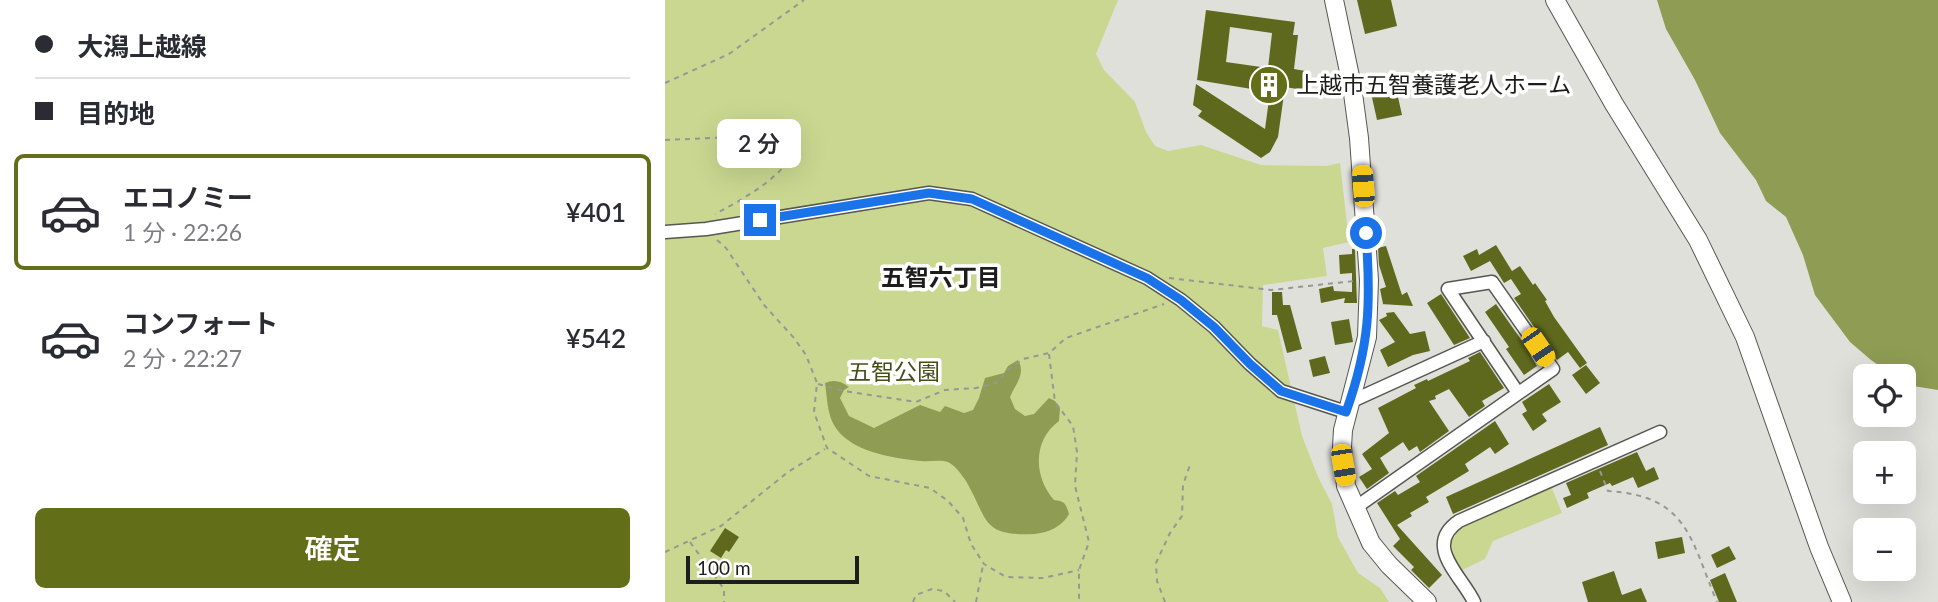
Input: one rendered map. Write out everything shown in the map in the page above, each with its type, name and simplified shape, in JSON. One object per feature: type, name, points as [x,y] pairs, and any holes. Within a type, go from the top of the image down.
[{"type":"street","points":[[1334,0],[1352,86],[1359,138],[1370,280],[1367,337],[1348,407],[1342,447],[1346,486],[1371,544],[1427,602]]},
{"type":"street","points":[[1555,0],[1614,104],[1698,240],[1745,337],[1819,547],[1842,602]]},
{"type":"street","points":[[665,232],[929,193],[972,199],[1147,278],[1181,300],[1214,327],[1281,391],[1348,407],[1484,341]]},
{"type":"street","points":[[1355,508],[1553,369],[1492,282],[1448,289],[1518,393]]},
{"type":"street","points":[[1474,602],[1445,556],[1444,546],[1450,527],[1660,432]]},
{"type":"path","points":[[665,83],[729,54],[804,0]]},
{"type":"path","points":[[665,141],[781,135],[793,143],[793,155],[770,180],[706,224],[726,248],[764,305],[806,355],[817,383],[814,412],[827,448],[869,476],[930,488],[948,501],[963,518],[971,544],[984,564],[1006,577],[1042,578],[1079,570]]},
{"type":"path","points":[[1147,278],[1179,278],[1271,289],[1370,280]]},
{"type":"path","points":[[817,383],[844,391],[916,402],[945,390],[976,388],[996,383],[1023,359],[1049,353],[1066,338],[1181,300]]},
{"type":"path","points":[[1049,353],[1055,402],[1073,426],[1077,452],[1075,486],[1089,542],[1079,570],[1079,602]]},
{"type":"path","points":[[665,552],[721,526],[788,472],[827,448]]},
{"type":"path","points":[[1596,460],[1608,491],[1643,496],[1668,507],[1678,517],[1687,530],[1717,602]]},
{"type":"path","points":[[1165,602],[1157,582],[1156,563],[1170,533],[1182,516],[1183,485],[1191,462]]},
{"type":"path","points":[[689,541],[724,589],[724,602]]},
{"type":"path","points":[[977,602],[984,564]]},
{"type":"path","points":[[913,602],[916,595],[932,589],[944,590],[955,602]]},
{"type":"green space","name":"五智公園","points":[[665,0],[1118,0],[1096,54],[1104,70],[1135,102],[1146,132],[1155,146],[1168,151],[1201,145],[1261,165],[1326,166],[1340,163],[1349,242],[1323,248],[1327,276],[1263,285],[1262,326],[1278,330],[1302,436],[1332,504],[1338,537],[1358,573],[1380,588],[1389,602],[665,602]]},
{"type":"green space","points":[[1551,486],[1562,513],[1493,541],[1485,559],[1460,571],[1454,561],[1451,542],[1461,526]]},
{"type":"shaded area","points":[[1657,0],[1938,0],[1938,390],[1916,386],[1916,364],[1877,364],[1850,342],[1815,295],[1803,255],[1786,217],[1766,201],[1756,180],[1720,133],[1695,80],[1666,29]]},
{"type":"shaded area","points":[[1018,360],[1021,374],[1010,397],[1015,409],[1025,416],[1034,414],[1049,398],[1060,408],[1059,421],[1050,429],[1040,448],[1039,469],[1047,490],[1054,500],[1065,504],[1069,514],[1055,528],[1045,532],[1017,534],[995,529],[984,516],[966,481],[951,464],[898,458],[873,452],[850,442],[834,425],[830,415],[825,383],[834,381],[849,387],[840,398],[849,416],[874,428],[920,405],[940,412],[945,406],[964,413],[973,410],[985,378],[1004,373],[1008,366]]},
{"type":"building","points":[[1357,0],[1391,0],[1397,26],[1365,34]]},
{"type":"building","name":"上越市五智養護老人ホーム","points":[[1206,10],[1295,22],[1293,35],[1298,35],[1294,69],[1311,72],[1309,91],[1285,87],[1278,137],[1270,152],[1261,158],[1198,116],[1202,111],[1193,105],[1196,84],[1265,129],[1270,92],[1197,80]],"holes":[[[1230,27],[1272,33],[1268,68],[1226,62]]]},
{"type":"building","points":[[1396,88],[1402,115],[1377,120],[1371,93]]},
{"type":"building","points":[[1496,245],[1512,271],[1520,266],[1533,285],[1535,283],[1547,300],[1545,301],[1554,317],[1587,363],[1580,368],[1568,352],[1557,360],[1514,298],[1521,294],[1511,279],[1504,283],[1490,261],[1471,271],[1463,256],[1477,249],[1479,255]]},
{"type":"building","points":[[1386,246],[1402,295],[1407,292],[1413,306],[1381,304],[1380,289],[1386,287],[1379,265],[1378,248]]},
{"type":"building","points":[[1352,249],[1355,249],[1357,303],[1344,303],[1345,298],[1321,303],[1319,289],[1333,286],[1334,291],[1352,292],[1352,273],[1340,274],[1339,255],[1352,254]]},
{"type":"building","points":[[1272,292],[1282,292],[1283,305],[1290,305],[1302,349],[1287,353],[1277,315],[1272,315]]},
{"type":"building","points":[[1441,294],[1470,338],[1454,345],[1427,303]]},
{"type":"building","points":[[1496,304],[1537,366],[1524,375],[1485,312]]},
{"type":"building","points":[[1394,312],[1410,334],[1425,331],[1430,351],[1413,355],[1388,367],[1380,350],[1395,342],[1379,320],[1387,316],[1386,313]]},
{"type":"building","points":[[1349,319],[1353,342],[1335,345],[1331,322]]},
{"type":"building","points":[[1480,352],[1504,388],[1482,401],[1485,406],[1469,417],[1449,389],[1435,396],[1436,399],[1429,401],[1449,431],[1420,452],[1417,446],[1409,451],[1403,442],[1380,458],[1389,473],[1367,489],[1359,477],[1372,469],[1362,454],[1389,433],[1378,408],[1416,388],[1414,385],[1470,361],[1468,358]]},
{"type":"building","points":[[1325,356],[1330,373],[1313,377],[1309,360]]},
{"type":"building","points":[[1586,365],[1600,383],[1586,394],[1572,375]]},
{"type":"building","points":[[1549,384],[1561,402],[1542,414],[1547,421],[1533,431],[1522,414],[1527,411],[1522,402]]},
{"type":"building","points":[[1495,421],[1509,444],[1495,454],[1490,447],[1465,464],[1469,471],[1426,497],[1429,502],[1410,513],[1412,516],[1397,525],[1442,575],[1429,588],[1411,570],[1414,567],[1393,546],[1400,539],[1377,503],[1395,491],[1398,495],[1420,482],[1416,476]]},
{"type":"building","points":[[1600,427],[1608,445],[1453,514],[1446,497]]},
{"type":"building","points":[[1637,452],[1646,471],[1654,467],[1659,479],[1638,488],[1633,477],[1612,486],[1610,483],[1587,493],[1589,498],[1567,508],[1563,498],[1571,495],[1566,483]]},
{"type":"building","points":[[725,528],[739,537],[729,552],[726,550],[721,558],[710,551]]},
{"type":"building","points":[[1682,537],[1685,553],[1658,559],[1655,542]]},
{"type":"building","points":[[1729,546],[1736,559],[1717,568],[1711,555]]},
{"type":"building","points":[[1614,571],[1622,595],[1641,588],[1647,602],[1588,602],[1582,582]]},
{"type":"building","points":[[1725,573],[1737,602],[1719,602],[1710,580]]},
{"type":"place","name":"上越市五智養護老人ホーム","points":[[1269,85]]},
{"type":"district","name":"五智六丁目","points":[[941,278]]},
{"type":"route","points":[[760,220],[929,193],[972,199],[1147,278],[1181,300],[1214,327],[1281,391],[1346,412],[1367,337],[1370,280],[1366,233]]}]
